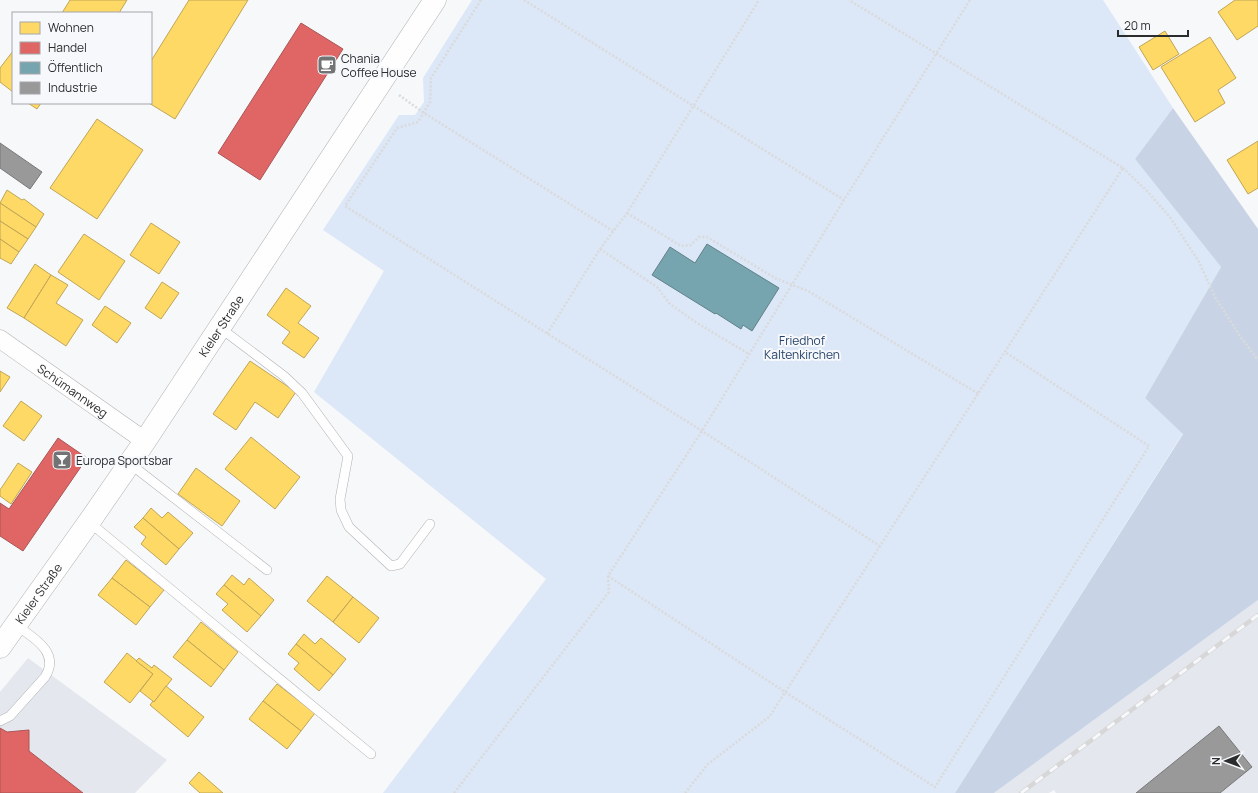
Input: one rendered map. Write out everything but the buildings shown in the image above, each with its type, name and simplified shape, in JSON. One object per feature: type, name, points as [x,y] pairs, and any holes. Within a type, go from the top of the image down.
[{"type":"main road","name":"Kieler Straße","points":[[0,647],[145,441],[435,0]]},
{"type":"street","name":"Schümannweg","points":[[0,340],[145,441]]},
{"type":"lane","points":[[219,327],[284,376],[302,393],[348,456],[340,499],[341,510],[349,527],[354,532],[391,566],[400,564],[430,524]]},
{"type":"lane","points":[[129,463],[267,570]]},
{"type":"lane","points":[[89,522],[371,754]]},
{"type":"lane","points":[[0,721],[10,716],[49,671],[49,657],[44,647],[16,625]]},
{"type":"path","points":[[481,0],[431,78],[430,102],[424,113],[418,122],[397,128],[345,206],[702,431],[880,546]]},
{"type":"path","points":[[524,0],[844,200]]},
{"type":"path","points":[[547,334],[600,249],[626,213],[759,0]]},
{"type":"path","points":[[849,0],[1123,168],[1147,191],[1170,217],[1199,262],[1215,297],[1240,336],[1258,360]]},
{"type":"path","points":[[456,792],[604,600],[609,592],[608,576],[702,431],[791,285],[970,0]]},
{"type":"path","points":[[381,82],[424,113],[465,137],[613,231]]},
{"type":"path","points":[[685,793],[708,764],[769,717],[1123,168]]},
{"type":"path","points":[[626,213],[681,246],[691,245],[699,237],[708,237],[775,278],[808,291],[978,394]]},
{"type":"path","points":[[600,249],[657,287],[670,304],[697,323],[749,354]]},
{"type":"path","points":[[608,576],[785,692],[935,787],[1149,446],[1005,352]]},
{"type":"shaded area","points":[[1173,108],[1258,229],[1258,600],[994,793],[955,793],[1183,434],[1145,398],[1221,267],[1135,159]]},
{"type":"shaded area","points":[[1258,600],[1258,793],[1056,793],[1054,790],[1049,793],[994,793]]},
{"type":"shaded area","points":[[28,658],[167,760],[135,793],[0,793],[0,692]]},
{"type":"green space","name":"Friedhof Kaltenkirchen","points":[[472,0],[1103,0],[1173,108],[1135,159],[1221,267],[1145,398],[1183,433],[955,793],[383,793],[546,579],[314,392],[384,271],[323,230],[399,115],[415,115],[424,102],[423,78]]},
{"type":"railway","points":[[1021,793],[1258,615]]},
{"type":"place","name":"Chania Coffee House","points":[[327,65]]},
{"type":"place","name":"Europa Sportsbar","points":[[62,460]]}]
